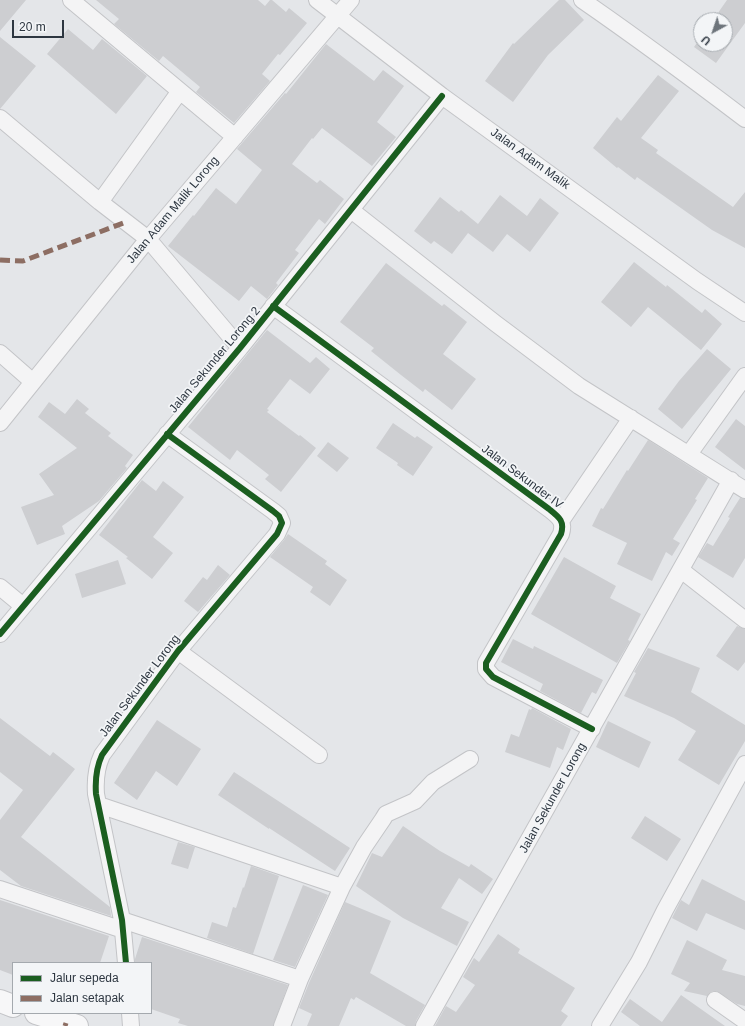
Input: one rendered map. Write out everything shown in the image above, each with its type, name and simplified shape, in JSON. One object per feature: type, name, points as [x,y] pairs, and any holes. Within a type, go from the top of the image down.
[{"type":"street","points":[[71,0],[235,137]]},
{"type":"street","name":"Jalan Adam Malik","points":[[317,0],[442,96],[697,281],[745,313]]},
{"type":"street","name":"Jalan Adam Malik Lorong","points":[[0,423],[148,239],[350,0]]},
{"type":"street","points":[[582,0],[651,48],[745,119]]},
{"type":"street","points":[[100,202],[180,91]]},
{"type":"street","name":"Jalan Sekunder Lorong 2","points":[[0,634],[240,348],[442,96]]},
{"type":"street","name":"Jalan Sekunder Lorong 2","points":[[0,118],[100,202],[148,239],[240,348]]},
{"type":"street","points":[[351,210],[495,323],[579,386],[745,490]]},
{"type":"street","name":"Jalan Sekunder IV","points":[[273,306],[549,509],[561,521],[563,528],[562,534],[486,663],[486,669],[493,677],[592,728]]},
{"type":"street","points":[[0,353],[33,382]]},
{"type":"street","points":[[689,454],[745,376]]},
{"type":"street","points":[[561,521],[631,418]]},
{"type":"street","name":"Jalan Sekunder Lorong","points":[[126,962],[122,925],[96,794],[96,770],[102,755],[178,651],[277,534],[282,525],[279,516],[168,434]]},
{"type":"street","name":"Jalan Sekunder Lorong","points":[[424,1026],[681,570],[730,480]]},
{"type":"street","points":[[681,570],[745,620]]},
{"type":"street","points":[[0,587],[23,606]]},
{"type":"street","points":[[178,651],[319,755]]},
{"type":"street","points":[[282,1026],[300,979],[342,886],[364,847],[386,814],[416,801],[433,782],[470,759]]},
{"type":"street","points":[[600,1026],[639,962],[665,910],[745,764]]},
{"type":"street","points":[[98,805],[342,886]]},
{"type":"street","points":[[0,889],[300,979]]},
{"type":"street","points":[[715,1000],[745,1021]]},
{"type":"street","points":[[0,1001],[12,1006]]},
{"type":"street","points":[[39,1014],[77,1026]]},
{"type":"street","points":[[130,1014],[132,1026]]},
{"type":"building","points":[[0,0],[26,0],[0,31]]},
{"type":"building","points":[[96,0],[258,0],[265,6],[270,0],[272,0],[286,12],[289,8],[307,23],[280,55],[278,54],[262,74],[270,81],[234,123],[196,92],[200,87],[163,56],[159,61],[114,24],[119,19]]},
{"type":"building","points":[[559,0],[565,0],[584,20],[548,55],[513,102],[485,81],[513,43],[514,44]]},
{"type":"building","points":[[727,0],[745,0],[745,23],[733,40],[733,12],[719,12]]},
{"type":"building","points":[[68,29],[93,50],[102,39],[147,76],[116,114],[47,54]]},
{"type":"building","points":[[0,37],[36,66],[0,109]]},
{"type":"building","points":[[326,44],[374,81],[383,70],[404,86],[377,122],[396,137],[372,166],[322,128],[313,139],[312,138],[292,164],[317,183],[320,180],[344,199],[325,224],[319,219],[295,250],[299,253],[276,283],[278,285],[267,299],[251,286],[239,301],[168,246],[216,188],[236,204],[262,170],[237,149],[285,93],[286,94]]},
{"type":"building","points":[[701,52],[724,52],[716,63]]},
{"type":"building","points":[[658,75],[679,91],[641,138],[658,150],[656,153],[733,207],[745,192],[745,248],[712,230],[637,177],[635,180],[618,167],[617,168],[593,148],[617,117],[621,121]]},
{"type":"building","points":[[500,195],[527,216],[540,198],[559,213],[530,252],[507,234],[493,252],[468,233],[452,254],[434,241],[431,244],[414,231],[440,197],[459,212],[461,210],[478,224]]},
{"type":"building","points":[[634,262],[666,287],[667,285],[702,313],[705,309],[722,324],[701,350],[648,307],[631,327],[601,302]]},
{"type":"building","points":[[386,263],[442,306],[444,304],[467,322],[443,354],[476,379],[452,410],[425,389],[423,392],[401,375],[371,351],[374,348],[340,322]]},
{"type":"building","points":[[267,330],[310,363],[316,357],[330,369],[310,394],[290,379],[267,409],[269,410],[267,412],[316,448],[281,492],[265,479],[269,475],[237,450],[230,460],[188,427]]},
{"type":"building","points":[[707,349],[731,369],[682,429],[658,409],[679,381]]},
{"type":"building","points":[[77,399],[89,409],[85,413],[111,433],[108,436],[133,455],[125,466],[127,468],[99,501],[62,526],[65,534],[37,545],[21,507],[54,495],[39,474],[77,448],[38,417],[49,402],[65,414]]},
{"type":"building","points":[[736,419],[745,426],[745,470],[715,447]]},
{"type":"building","points":[[393,423],[415,438],[417,436],[433,447],[413,476],[397,465],[398,463],[376,448]]},
{"type":"building","points":[[648,440],[708,478],[695,499],[697,500],[673,539],[680,543],[672,556],[666,552],[652,581],[617,564],[627,543],[592,526],[601,508],[603,509],[627,470],[628,471]]},
{"type":"building","points":[[328,442],[349,458],[337,472],[317,456]]},
{"type":"building","points":[[142,480],[156,491],[163,481],[184,497],[153,537],[173,553],[152,579],[126,558],[128,557],[99,535]]},
{"type":"building","points":[[740,498],[745,499],[745,558],[733,578],[698,557],[707,543],[713,546]]},
{"type":"building","points":[[288,534],[327,561],[325,564],[347,580],[330,606],[310,592],[313,587],[270,557]]},
{"type":"building","points":[[564,557],[616,586],[610,598],[641,614],[628,640],[630,641],[617,663],[531,614]]},
{"type":"building","points":[[118,560],[126,584],[82,598],[75,574]]},
{"type":"building","points":[[218,565],[230,575],[198,612],[184,601],[203,577],[207,580]]},
{"type":"building","points":[[737,626],[745,629],[745,662],[738,671],[716,656]]},
{"type":"building","points":[[513,639],[533,649],[534,646],[603,680],[596,694],[592,692],[581,713],[540,691],[543,684],[501,662]]},
{"type":"building","points":[[648,648],[700,668],[691,692],[745,725],[745,741],[719,785],[678,760],[696,731],[674,718],[624,696],[636,673],[634,672]]},
{"type":"building","points":[[532,708],[571,729],[563,750],[557,747],[550,768],[505,752],[511,734],[519,737],[529,709],[531,710]]},
{"type":"building","points":[[0,718],[50,756],[53,752],[75,769],[21,837],[110,907],[111,916],[21,886],[0,870],[0,820],[23,790],[0,772]]},
{"type":"building","points":[[157,720],[201,749],[177,786],[156,771],[137,800],[114,783]]},
{"type":"building","points":[[608,721],[651,742],[639,768],[596,747]]},
{"type":"building","points":[[234,772],[350,848],[335,871],[218,795]]},
{"type":"building","points":[[645,816],[681,839],[667,861],[631,838]]},
{"type":"building","points":[[403,826],[440,851],[469,867],[471,864],[493,879],[482,894],[459,878],[441,908],[469,922],[457,946],[403,918],[356,886],[372,853],[382,857]]},
{"type":"building","points":[[178,842],[195,847],[188,869],[171,864]]},
{"type":"building","points":[[251,866],[279,876],[253,954],[207,938],[212,922],[227,927],[233,907],[236,908]]},
{"type":"building","points":[[702,879],[745,901],[745,930],[706,913],[697,931],[672,918],[681,900],[689,905]]},
{"type":"building","points":[[303,885],[328,895],[295,967],[273,960]]},
{"type":"building","points":[[0,900],[109,936],[100,962],[12,962],[12,975],[0,970]]},
{"type":"building","points":[[345,902],[391,921],[370,973],[425,1005],[416,1021],[415,1026],[406,1026],[356,997],[354,1000],[351,998],[339,1026],[307,1026],[312,1014],[299,1008]]},
{"type":"building","points":[[498,934],[520,949],[518,953],[575,988],[561,1011],[568,1016],[561,1026],[435,1026],[446,1006],[456,1012],[475,985],[463,977],[474,958],[479,962]]},
{"type":"building","points":[[142,937],[288,985],[273,1026],[188,1026],[178,1023],[180,1019],[152,1009],[152,962],[135,962]]},
{"type":"building","points":[[687,940],[727,960],[722,970],[745,976],[745,1006],[737,1004],[716,991],[711,992],[707,996],[684,991],[690,983],[671,974]]},
{"type":"building","points":[[681,995],[725,1026],[640,1026],[621,1012],[630,999],[662,1022]]},
{"type":"marked path","points":[[0,260],[23,261],[126,222]]},
{"type":"cycle path","points":[[0,634],[240,348],[442,96]]},
{"type":"cycle path","points":[[273,306],[556,514],[562,522],[561,534],[486,663],[486,669],[493,677],[592,729]]},
{"type":"cycle path","points":[[126,962],[122,920],[96,794],[96,774],[98,765],[102,755],[178,651],[277,534],[282,523],[279,516],[273,511],[167,434]]}]
